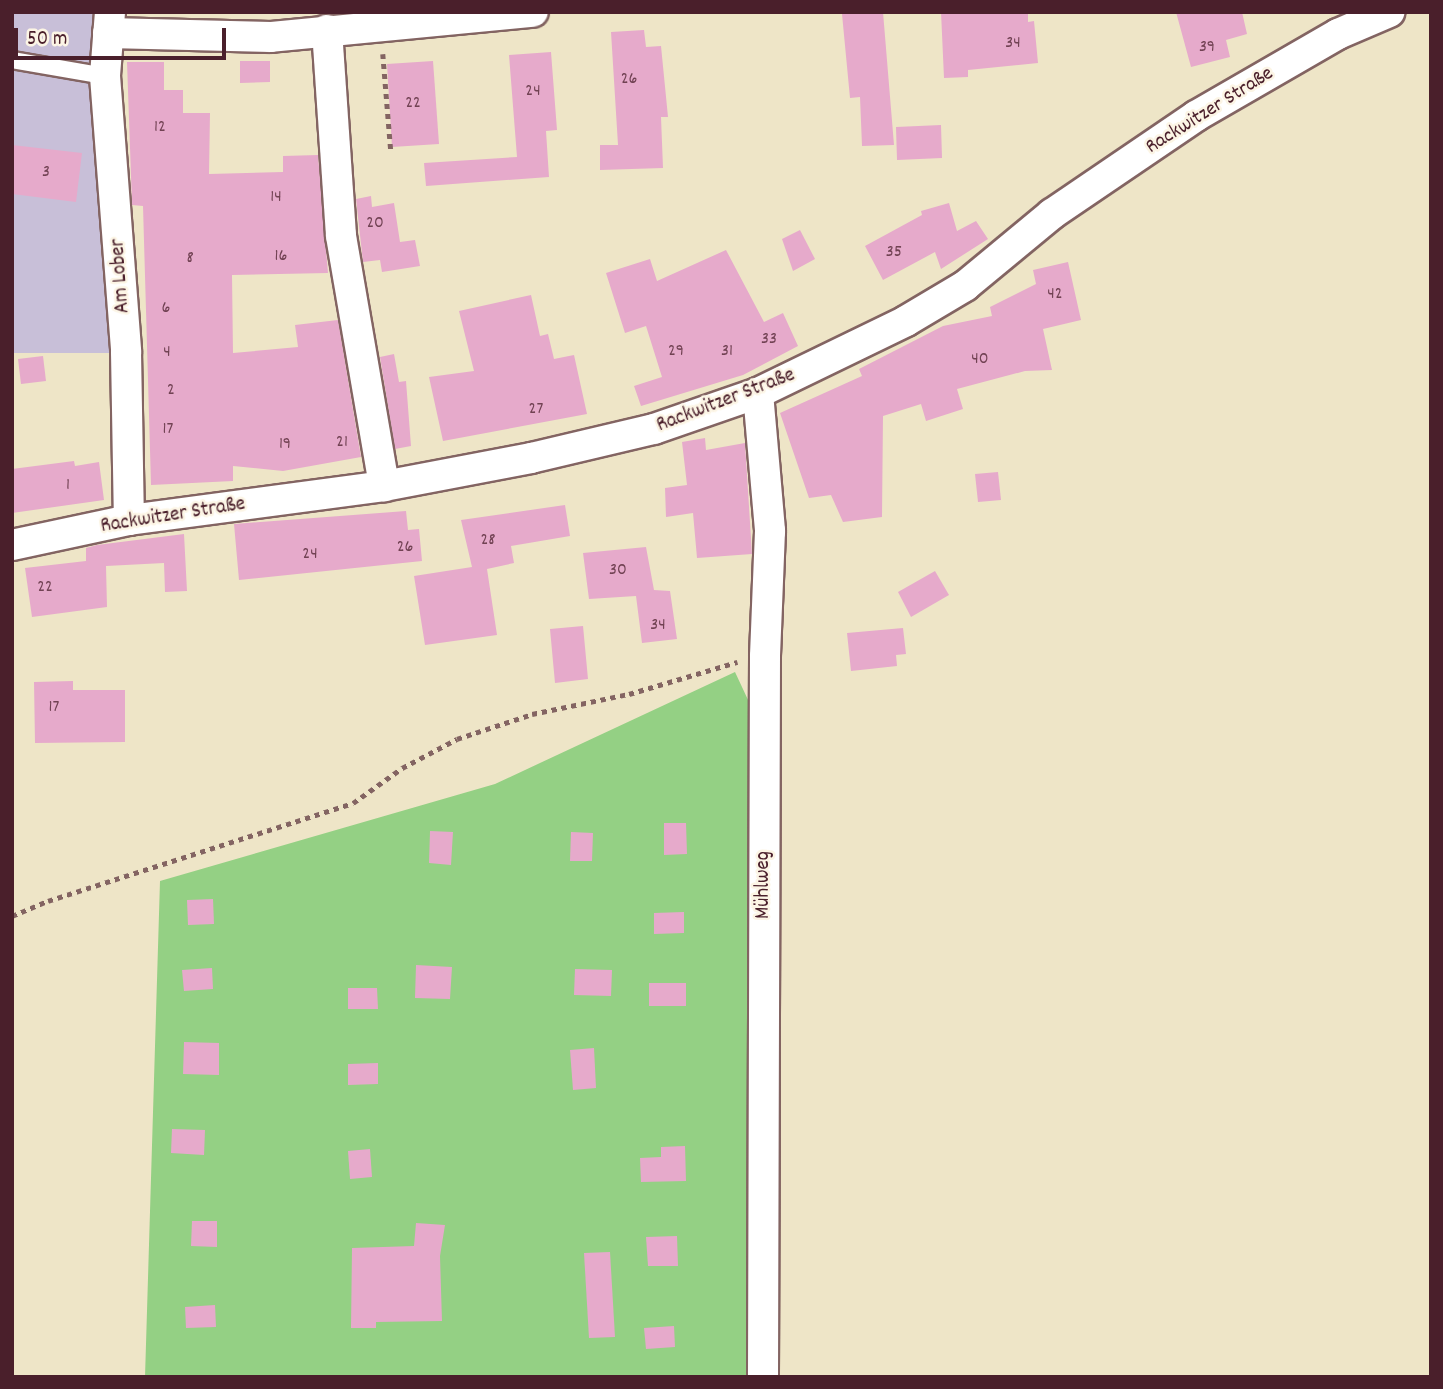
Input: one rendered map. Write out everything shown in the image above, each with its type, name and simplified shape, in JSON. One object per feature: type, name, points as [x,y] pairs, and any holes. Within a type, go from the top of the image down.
[{"type":"street","name":"Am Lober","points":[[129,520],[126,352],[105,76],[109,23],[271,37],[533,12]]},
{"type":"street","name":"Rackwitzer Straße","points":[[12,545],[129,520],[384,486],[654,429],[758,393],[905,321],[965,286],[1052,214],[1196,116],[1338,34],[1389,12]]},
{"type":"street","points":[[327,30],[341,236],[384,486]]},
{"type":"street","name":"Mühlweg","points":[[758,393],[770,531],[765,657],[763,1377]]},
{"type":"lane","points":[[12,60],[105,76]]},
{"type":"path","points":[[381,25],[391,151]]},
{"type":"path","points":[[12,916],[48,901],[354,803],[402,768],[457,739],[532,715],[629,694],[765,657]]},
{"type":"shaded area","points":[[12,12],[113,12],[127,353],[12,353]]},
{"type":"green space","points":[[735,672],[756,717],[754,1377],[145,1377],[160,881],[495,784]]},
{"type":"building","points":[[883,12],[894,145],[862,146],[860,97],[850,98],[842,14]]},
{"type":"building","points":[[941,12],[1028,12],[1028,22],[1034,21],[1038,63],[968,70],[968,77],[944,78]]},
{"type":"building","points":[[1176,12],[1242,12],[1247,34],[1226,40],[1230,57],[1191,67]]},
{"type":"building","points":[[644,30],[646,47],[661,46],[668,117],[661,117],[663,168],[600,170],[600,145],[618,145],[611,32]]},
{"type":"building","points":[[551,52],[557,130],[546,131],[549,177],[426,186],[424,163],[517,157],[509,55]]},
{"type":"building","points":[[240,61],[270,61],[270,82],[240,83]]},
{"type":"building","points":[[433,61],[439,144],[392,147],[387,64]]},
{"type":"building","points":[[127,62],[164,62],[164,90],[183,90],[183,113],[210,113],[209,174],[283,172],[283,156],[318,155],[328,273],[232,275],[233,353],[298,347],[295,325],[338,320],[361,457],[283,471],[233,466],[233,481],[151,485],[143,206],[132,205]]},
{"type":"building","points":[[941,125],[942,158],[897,160],[896,127]]},
{"type":"building","points":[[12,145],[82,153],[76,202],[12,194]]},
{"type":"building","points":[[371,196],[372,207],[394,203],[400,242],[415,240],[420,266],[382,272],[380,260],[363,262],[356,199]]},
{"type":"building","points":[[949,203],[957,231],[976,221],[988,239],[941,269],[935,252],[883,280],[865,246],[922,215],[921,211]]},
{"type":"building","points":[[800,230],[815,259],[793,271],[782,239]]},
{"type":"building","points":[[726,250],[764,322],[783,313],[798,346],[743,375],[641,406],[634,386],[662,377],[646,326],[625,333],[606,273],[650,259],[657,281]]},
{"type":"building","points":[[1068,262],[1081,320],[1043,329],[1052,370],[1025,371],[957,389],[963,409],[926,421],[921,404],[883,416],[882,517],[843,522],[831,495],[809,498],[780,413],[862,376],[859,369],[943,326],[992,316],[990,307],[1036,284],[1033,270]]},
{"type":"building","points":[[531,295],[540,336],[548,334],[554,359],[574,355],[587,414],[443,441],[429,377],[474,371],[459,311]]},
{"type":"building","points":[[394,354],[399,382],[406,381],[411,446],[395,449],[380,357]]},
{"type":"building","points":[[43,356],[46,381],[21,384],[18,359]]},
{"type":"building","points":[[705,438],[706,450],[745,443],[752,554],[697,558],[693,513],[666,517],[665,488],[687,485],[682,442]]},
{"type":"building","points":[[74,461],[75,466],[99,462],[104,500],[12,513],[12,469]]},
{"type":"building","points":[[998,472],[1001,500],[978,502],[975,474]]},
{"type":"building","points":[[565,505],[570,536],[511,546],[514,563],[487,569],[497,635],[425,645],[414,576],[472,567],[461,520]]},
{"type":"building","points":[[406,511],[408,530],[419,529],[422,561],[239,580],[234,524]]},
{"type":"building","points":[[184,534],[187,591],[165,592],[164,563],[106,566],[107,607],[32,617],[25,568],[86,561],[86,548],[97,545]]},
{"type":"building","points":[[646,547],[654,590],[670,591],[677,639],[642,643],[636,596],[589,599],[583,553]]},
{"type":"building","points":[[935,571],[949,595],[911,617],[898,592]]},
{"type":"building","points":[[583,626],[588,679],[555,683],[550,629]]},
{"type":"building","points":[[903,628],[906,654],[896,655],[897,666],[851,671],[847,633]]},
{"type":"building","points":[[73,681],[73,690],[125,690],[125,742],[35,743],[34,682]]},
{"type":"building","points":[[664,823],[686,823],[687,854],[664,855]]},
{"type":"building","points":[[430,831],[453,832],[451,865],[429,863]]},
{"type":"building","points":[[571,832],[593,833],[592,861],[570,861]]},
{"type":"building","points":[[213,899],[214,924],[188,925],[187,900]]},
{"type":"building","points":[[684,912],[684,933],[654,934],[654,913]]},
{"type":"building","points":[[416,965],[452,967],[450,999],[415,998]]},
{"type":"building","points":[[212,968],[213,989],[184,991],[182,970]]},
{"type":"building","points":[[575,969],[612,970],[611,996],[574,995]]},
{"type":"building","points":[[649,983],[686,983],[686,1006],[649,1006]]},
{"type":"building","points":[[348,988],[377,988],[378,1009],[348,1009]]},
{"type":"building","points":[[184,1042],[219,1043],[219,1075],[183,1074]]},
{"type":"building","points":[[594,1048],[596,1088],[573,1090],[570,1050]]},
{"type":"building","points":[[378,1063],[378,1084],[348,1085],[348,1064]]},
{"type":"building","points":[[172,1129],[205,1130],[204,1155],[171,1153]]},
{"type":"building","points":[[685,1146],[686,1181],[641,1182],[640,1158],[661,1157],[661,1147]]},
{"type":"building","points":[[370,1149],[372,1177],[350,1179],[348,1151]]},
{"type":"building","points":[[192,1221],[217,1221],[217,1247],[191,1246]]},
{"type":"building","points":[[416,1223],[445,1225],[440,1256],[442,1321],[376,1322],[376,1328],[351,1328],[352,1248],[414,1246]]},
{"type":"building","points":[[677,1236],[678,1266],[648,1266],[646,1237]]},
{"type":"building","points":[[610,1252],[615,1337],[589,1338],[584,1253]]},
{"type":"building","points":[[215,1305],[216,1327],[186,1328],[185,1307]]},
{"type":"building","points":[[674,1326],[675,1347],[646,1349],[644,1328]]}]
